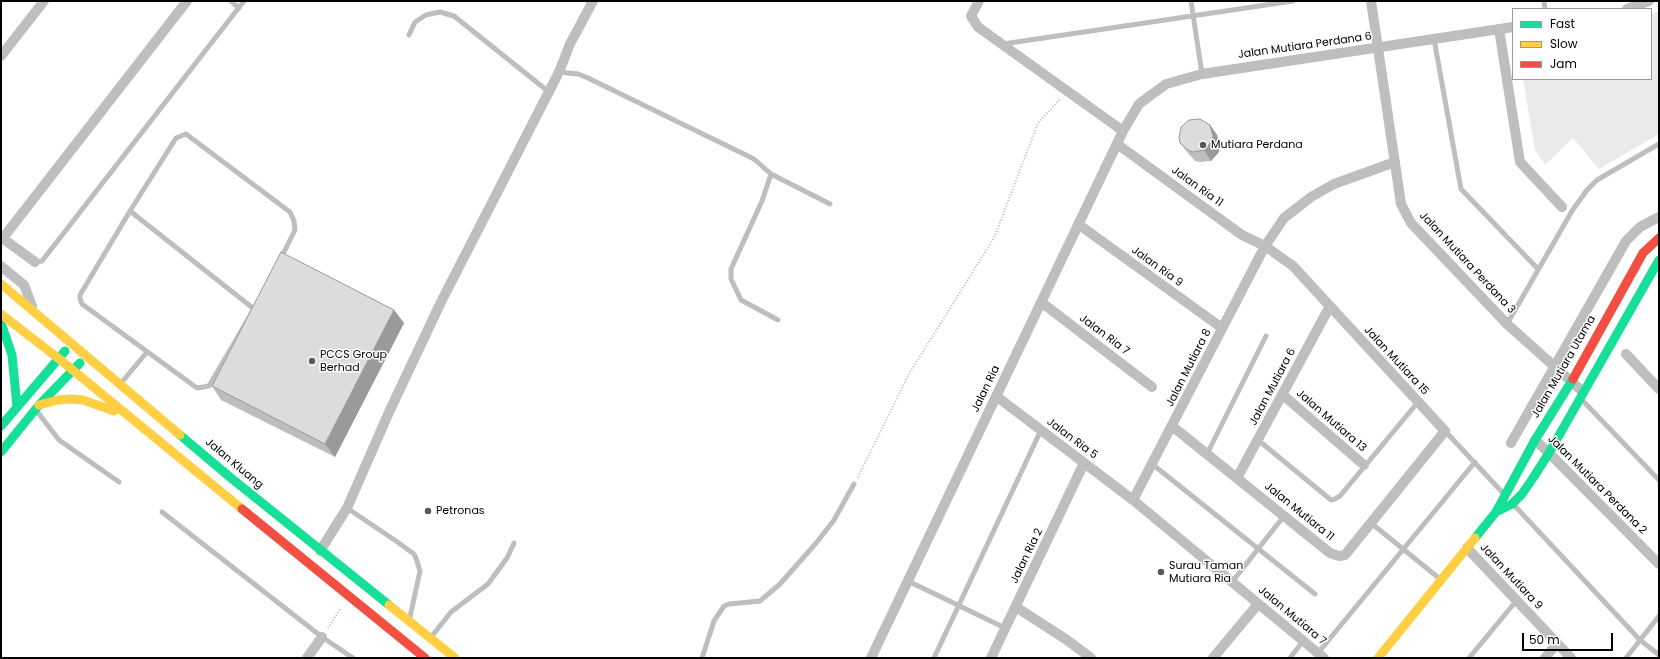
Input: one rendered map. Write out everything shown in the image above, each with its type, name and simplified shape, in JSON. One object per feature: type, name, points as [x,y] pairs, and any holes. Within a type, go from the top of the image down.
[{"type":"main road","name":"Jalan Mutiara Utama","points":[[1378,658],[1496,512],[1535,440],[1571,382],[1639,260],[1659,238]]},
{"type":"main road","name":"Jalan Mutiara Utama","points":[[1496,512],[1512,504],[1522,494],[1549,453],[1658,262]]},
{"type":"main road","name":"Jalan Kluang","points":[[1,284],[320,551],[455,658]]},
{"type":"main road","points":[[1,314],[58,358],[126,415],[426,658]]},
{"type":"main road","points":[[1,323],[12,355],[17,407]]},
{"type":"main road","points":[[1,426],[58,358],[72,344]]},
{"type":"main road","points":[[1,452],[37,407],[72,370],[87,357]]},
{"type":"main road","points":[[37,407],[58,400],[82,400],[126,415]]},
{"type":"street","points":[[1,56],[44,1]]},
{"type":"street","points":[[35,262],[2,238],[187,1]]},
{"type":"street","points":[[320,551],[346,508],[441,302],[549,92],[570,44],[593,1]]},
{"type":"street","points":[[978,1],[971,16],[978,27],[1123,130]]},
{"type":"street","name":"Jalan Mutiara Perdana 3","points":[[1371,1],[1401,204],[1412,223],[1507,324],[1571,382],[1581,395]]},
{"type":"street","points":[[1631,8],[1649,1]]},
{"type":"street","name":"Jalan Mutiara Perdana 6","points":[[1123,130],[1139,104],[1166,84],[1202,74],[1512,27]]},
{"type":"street","points":[[1499,29],[1520,162],[1562,207]]},
{"type":"street","name":"Jalan Ria","points":[[871,658],[1123,130]]},
{"type":"street","name":"Jalan Ria 11","points":[[1117,144],[1242,235],[1265,246],[1293,266],[1330,306]]},
{"type":"street","name":"Jalan Mutiara 8","points":[[1134,500],[1265,246],[1284,218],[1311,197],[1334,184],[1395,162]]},
{"type":"street","points":[[1512,443],[1626,241],[1640,227],[1659,217]]},
{"type":"street","name":"Jalan Ria 9","points":[[1078,224],[1222,328]]},
{"type":"street","points":[[1,266],[24,285],[35,312]]},
{"type":"street","name":"Jalan Ria 7","points":[[1041,302],[1152,388]]},
{"type":"street","name":"Jalan Mutiara 6","points":[[1237,478],[1330,306]]},
{"type":"street","name":"Jalan Mutiara 15","points":[[1330,306],[1445,431]]},
{"type":"street","points":[[1626,354],[1659,389]]},
{"type":"street","name":"Jalan Mutiara 13","points":[[1282,394],[1364,465]]},
{"type":"street","name":"Jalan Ria 5","points":[[996,396],[1134,500]]},
{"type":"street","name":"Jalan Mutiara 11","points":[[1172,426],[1330,553],[1338,556],[1345,555],[1445,431]]},
{"type":"street","name":"Jalan Mutiara Perdana 2","points":[[1535,440],[1659,564]]},
{"type":"street","name":"Jalan Ria 2","points":[[991,658],[1084,463]]},
{"type":"street","name":"Jalan Mutiara 7","points":[[1134,500],[1321,656]]},
{"type":"street","name":"Jalan Mutiara 9","points":[[1467,548],[1571,658]]},
{"type":"street","points":[[1213,658],[1258,604]]},
{"type":"street","points":[[1016,607],[1067,640],[1091,658]]},
{"type":"street","points":[[307,658],[322,637]]},
{"type":"street","points":[[1545,658],[1557,643]]},
{"type":"lane","points":[[231,1],[239,8]]},
{"type":"lane","points":[[35,262],[42,261],[244,1]]},
{"type":"lane","points":[[1192,1],[1202,74]]},
{"type":"lane","points":[[1001,44],[1293,1]]},
{"type":"lane","points":[[409,35],[415,22],[426,16],[440,12],[454,16],[549,92]]},
{"type":"lane","points":[[1434,39],[1461,189],[1538,269]]},
{"type":"lane","points":[[559,72],[578,74],[588,78],[754,159],[771,174],[830,204]]},
{"type":"lane","points":[[130,210],[254,309],[254,312],[295,230],[294,221],[290,212],[186,134],[176,138],[130,210],[80,295],[82,304],[197,388],[210,386],[254,309]]},
{"type":"lane","points":[[1507,324],[1572,210],[1587,190],[1597,180],[1659,144]]},
{"type":"lane","points":[[771,174],[762,201],[731,269],[731,279],[741,300],[778,320]]},
{"type":"lane","points":[[1207,454],[1266,336]]},
{"type":"lane","points":[[120,384],[147,352]]},
{"type":"lane","points":[[1581,395],[1659,480]]},
{"type":"lane","points":[[1258,440],[1331,500],[1340,496],[1364,465],[1418,402]]},
{"type":"lane","points":[[37,407],[59,440],[119,482]]},
{"type":"lane","points":[[934,658],[1041,430]]},
{"type":"lane","points":[[1445,431],[1640,640],[1659,655]]},
{"type":"lane","points":[[1321,656],[1403,550],[1475,462]]},
{"type":"lane","points":[[1152,464],[1315,594]]},
{"type":"lane","points":[[702,658],[714,621],[724,606],[729,604],[760,601],[780,584],[834,520],[854,484]]},
{"type":"lane","points":[[346,508],[414,554],[420,571],[409,621]]},
{"type":"lane","points":[[162,512],[322,637],[353,658]]},
{"type":"lane","points":[[1232,582],[1284,516]]},
{"type":"lane","points":[[1371,523],[1441,580]]},
{"type":"lane","points":[[430,638],[451,612],[488,584],[507,558],[514,543]]},
{"type":"lane","points":[[908,581],[1005,628]]},
{"type":"lane","points":[[1469,658],[1516,600]]},
{"type":"lane","points":[[1626,658],[1659,616]]},
{"type":"lane","points":[[1290,658],[1303,641]]},
{"type":"path","points":[[854,484],[909,374],[994,238],[1038,123],[1068,91]]},
{"type":"path","points":[[322,637],[349,595]]},
{"type":"shaded area","points":[[1659,11],[1659,134],[1599,169],[1573,138],[1545,165],[1535,150],[1523,80],[1652,80],[1652,14]]},
{"type":"building","points":[[1200,119],[1210,125],[1213,136],[1211,142],[1204,150],[1193,152],[1188,150],[1180,143],[1179,138],[1181,127],[1189,120]]},
{"type":"building","name":"PCCS Group Berhad","points":[[281,252],[394,310],[325,444],[212,386]]},
{"type":"traffic: fast","points":[[1496,512],[1512,504],[1522,494],[1533,478],[1549,453],[1659,260]]},
{"type":"traffic: fast","points":[[1,323],[12,355],[17,407]]},
{"type":"traffic: fast","points":[[1,426],[65,351]]},
{"type":"traffic: fast","points":[[1,452],[39,405],[80,363]]},
{"type":"traffic: fast","points":[[1475,538],[1496,512],[1535,440],[1573,379]]},
{"type":"traffic: fast","points":[[180,435],[389,605]]},
{"type":"traffic: slow","points":[[1,284],[180,435]]},
{"type":"traffic: slow","points":[[1,314],[58,358],[242,509]]},
{"type":"traffic: slow","points":[[39,405],[58,400],[72,399],[83,400],[114,411]]},
{"type":"traffic: slow","points":[[1378,658],[1475,538]]},
{"type":"traffic: slow","points":[[389,605],[455,658]]},
{"type":"traffic: jam","points":[[1573,379],[1643,253],[1659,238]]},
{"type":"traffic: jam","points":[[242,509],[425,658]]},
{"type":"place","name":"Mutiara Perdana","points":[[1203,145]]},
{"type":"place","name":"PCCS Group Berhad","points":[[312,361]]},
{"type":"place","name":"Petronas","points":[[428,511]]},
{"type":"place","name":"Surau Taman Mutiara Ria","points":[[1161,572]]}]
